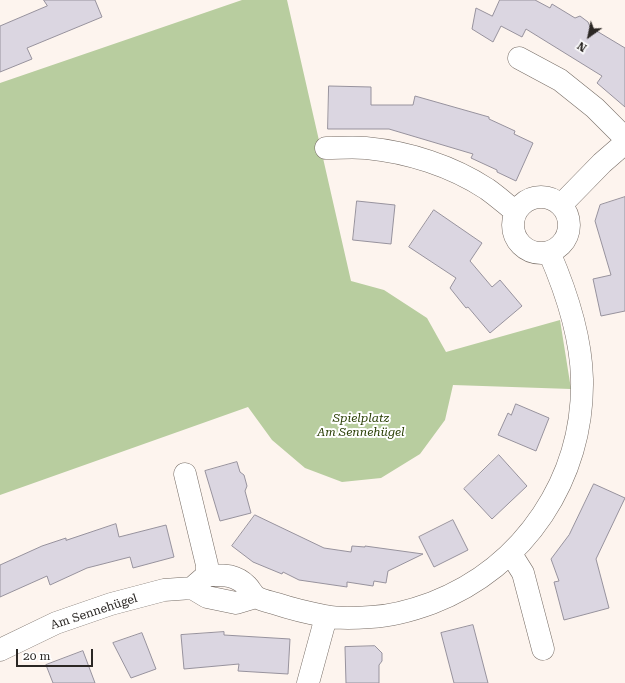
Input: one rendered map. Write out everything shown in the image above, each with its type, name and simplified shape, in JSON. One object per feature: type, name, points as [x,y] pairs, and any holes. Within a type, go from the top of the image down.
[{"type":"street","points":[[519,58],[560,80],[595,108],[625,138]]},
{"type":"street","points":[[561,205],[602,163],[625,143]]},
{"type":"street","points":[[326,148],[365,148],[398,152],[429,161],[460,174],[487,189],[516,212]]},
{"type":"street","points":[[537,197],[550,198],[561,205],[569,218],[569,232],[561,245],[549,252],[536,252],[524,247],[516,237],[513,225],[516,212],[524,202],[537,197]]},
{"type":"street","points":[[185,474],[207,565],[199,581],[207,597],[236,603],[256,597],[285,607],[326,617],[372,617],[414,610],[450,596],[479,579],[511,554],[535,527],[555,495],[569,460],[580,419],[582,379],[579,342],[561,280],[549,252]]},
{"type":"street","points":[[511,554],[523,573],[543,649]]},
{"type":"street","name":"Am Sennehügel","points":[[0,650],[56,623],[111,604],[199,581]]},
{"type":"street","points":[[308,683],[326,617]]},
{"type":"green space","name":"Spielplatz Am Sennehügel","points":[[242,0],[287,0],[351,281],[384,290],[427,318],[446,352],[560,320],[571,389],[453,385],[445,420],[420,454],[381,478],[342,482],[305,468],[272,440],[248,407],[0,495],[0,83]]},
{"type":"building","points":[[44,0],[95,0],[102,17],[27,48],[32,59],[0,72],[0,26],[47,6]]},
{"type":"building","points":[[500,0],[535,0],[550,8],[552,4],[575,18],[580,16],[588,22],[590,27],[625,48],[625,107],[597,83],[602,76],[526,29],[522,37],[501,26],[493,42],[472,29],[476,8],[492,16]]},
{"type":"building","points":[[329,86],[371,87],[371,105],[413,105],[415,96],[489,117],[489,119],[515,131],[514,134],[533,143],[516,181],[471,158],[473,154],[389,129],[328,129]]},
{"type":"building","points":[[625,197],[625,311],[601,316],[593,279],[611,275],[595,221],[600,205]]},
{"type":"building","points":[[357,201],[395,205],[391,244],[353,240]]},
{"type":"building","points":[[434,210],[482,243],[470,261],[492,287],[500,280],[522,306],[490,333],[468,307],[466,308],[450,288],[456,278],[409,247]]},
{"type":"building","points":[[516,404],[549,418],[536,451],[498,435],[508,413],[511,415]]},
{"type":"building","points":[[499,455],[527,486],[492,519],[464,489]]},
{"type":"building","points":[[237,462],[240,472],[244,475],[247,486],[245,491],[251,513],[220,521],[205,471]]},
{"type":"building","points":[[594,484],[625,498],[596,559],[609,608],[564,620],[554,582],[559,581],[551,559],[569,535]]},
{"type":"building","points":[[255,515],[324,548],[351,552],[352,546],[365,546],[423,554],[388,571],[386,583],[374,581],[373,586],[347,582],[347,587],[299,580],[283,572],[282,574],[253,562],[232,546]]},
{"type":"building","points":[[453,520],[468,550],[434,567],[419,537]]},
{"type":"building","points":[[116,524],[119,537],[166,525],[174,557],[133,568],[130,557],[87,568],[50,585],[47,576],[0,597],[0,565],[42,546]]},
{"type":"building","points":[[473,625],[488,683],[454,683],[441,633]]},
{"type":"building","points":[[224,632],[224,635],[290,639],[288,674],[238,671],[239,664],[184,669],[181,635]]},
{"type":"building","points":[[142,633],[156,669],[131,678],[113,643]]},
{"type":"building","points":[[375,646],[382,653],[382,661],[379,665],[379,683],[346,683],[345,647]]},
{"type":"building","points":[[83,651],[95,683],[53,683],[46,665]]}]
